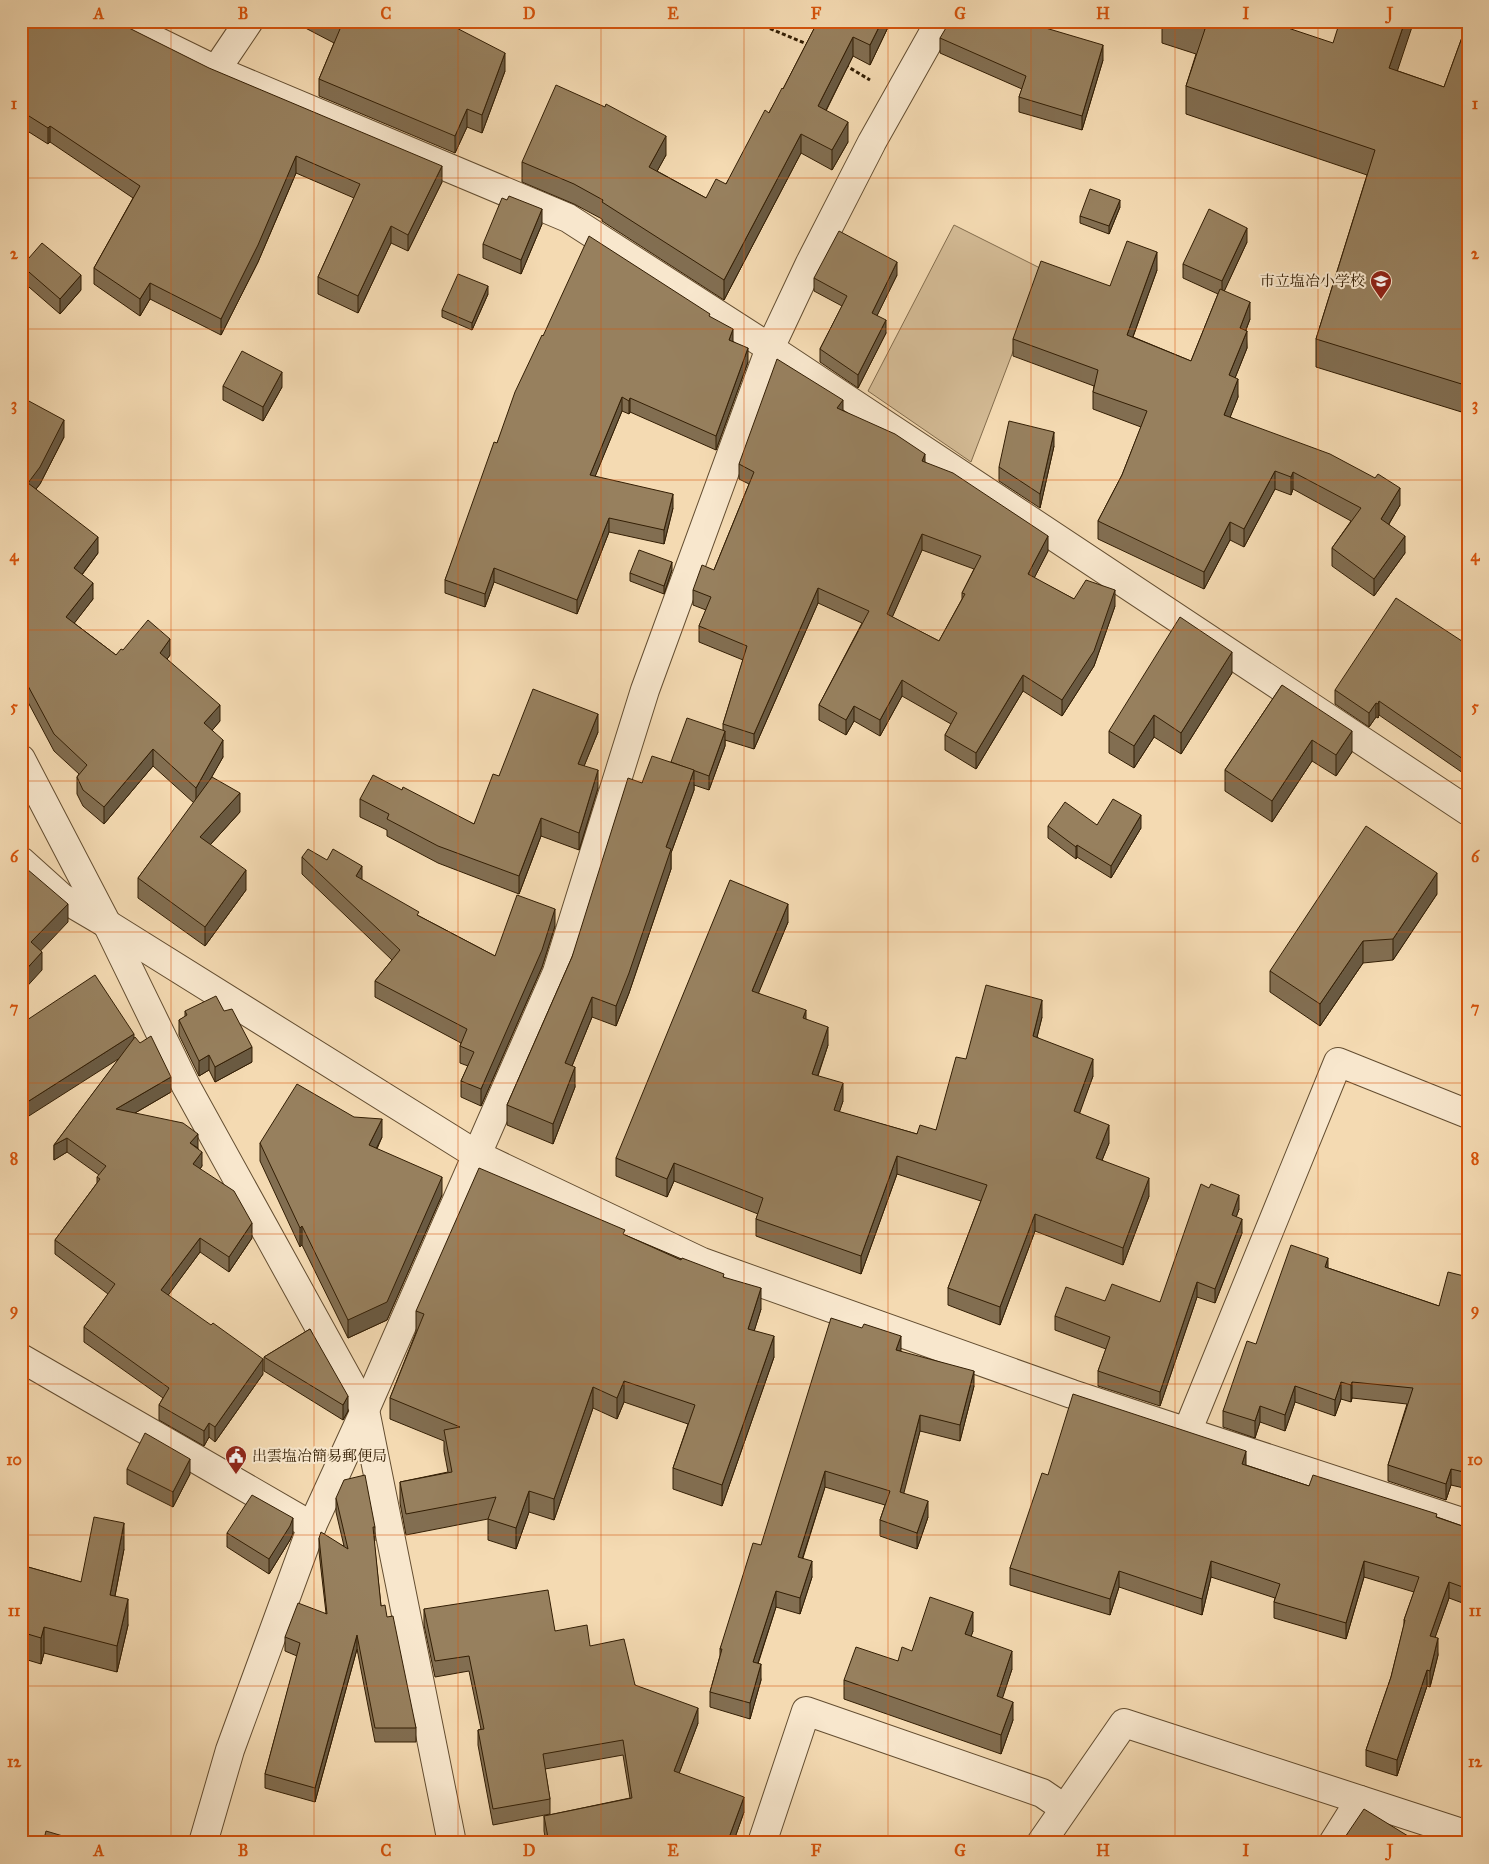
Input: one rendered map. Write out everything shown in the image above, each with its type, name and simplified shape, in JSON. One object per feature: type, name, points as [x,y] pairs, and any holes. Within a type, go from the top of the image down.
[{"type":"street","points":[[116,21],[216,70],[568,218],[770,348],[1468,811]]},
{"type":"street","points":[[216,70],[249,21]]},
{"type":"street","points":[[203,1843],[230,1750],[312,1526],[365,1410],[557,972],[645,690],[770,348],[872,142],[940,21]]},
{"type":"street","points":[[21,759],[107,924],[186,1086],[365,1410],[452,1843]]},
{"type":"street","points":[[21,860],[61,897],[477,1155],[702,1262],[1072,1394],[1468,1524]]},
{"type":"street","points":[[1188,1432],[1338,1062],[1468,1114]]},
{"type":"street","points":[[21,1358],[312,1526]]},
{"type":"street","points":[[762,1843],[806,1711],[1042,1793],[1064,1808]]},
{"type":"street","points":[[1041,1843],[1124,1723],[1468,1835]]},
{"type":"street","points":[[1332,1843],[1360,1800]]},
{"type":"path","points":[[752,21],[810,46]]},
{"type":"path","points":[[842,64],[897,97]]},
{"type":"shaded area","points":[[954,225],[1044,270],[971,462],[868,391]]},
{"type":"building","points":[[21,21],[115,21],[209,68],[442,166],[408,235],[391,226],[358,296],[318,277],[360,184],[296,156],[258,245],[221,319],[150,283],[140,299],[94,268],[140,186],[50,126],[48,128],[21,111]]},
{"type":"building","points":[[326,21],[443,21],[505,53],[482,115],[467,109],[455,136],[319,79],[340,29]]},
{"type":"building","points":[[818,21],[882,21],[870,45],[853,37],[818,106],[848,122],[832,150],[801,134],[724,280],[602,202],[603,200],[574,184],[522,162],[556,85],[605,107],[606,104],[666,136],[649,167],[706,198],[716,179],[726,184],[765,110],[769,113],[783,89]]},
{"type":"building","points":[[950,21],[1022,21],[1103,45],[1082,116],[1019,97],[1026,76],[940,38]]},
{"type":"building","points":[[1180,21],[1267,21],[1333,43],[1340,21],[1405,21],[1389,68],[1444,87],[1468,21],[1468,386],[1316,339],[1375,150],[1186,86],[1205,29]]},
{"type":"building","points":[[1090,189],[1120,200],[1109,226],[1080,216]]},
{"type":"building","points":[[509,196],[542,209],[521,260],[483,244],[502,198],[507,200]]},
{"type":"building","points":[[1209,209],[1247,228],[1222,281],[1183,264]]},
{"type":"building","points":[[839,231],[897,262],[872,313],[886,320],[858,375],[820,349],[847,296],[814,278]]},
{"type":"building","points":[[589,236],[710,314],[709,316],[733,329],[729,340],[748,348],[716,436],[630,398],[629,401],[622,397],[590,475],[673,494],[664,530],[609,518],[577,600],[494,568],[485,594],[445,580],[494,442],[497,443],[515,392]]},
{"type":"building","points":[[1127,241],[1157,252],[1127,335],[1191,361],[1220,289],[1250,302],[1240,328],[1247,331],[1229,375],[1238,379],[1224,415],[1330,454],[1375,478],[1378,474],[1400,488],[1381,519],[1405,536],[1374,579],[1332,548],[1361,508],[1293,472],[1291,477],[1275,471],[1244,529],[1230,522],[1204,572],[1098,521],[1122,475],[1147,411],[1093,392],[1098,370],[1013,339],[1041,261],[1110,286]]},
{"type":"building","points":[[42,243],[81,275],[60,299],[22,266]]},
{"type":"building","points":[[458,274],[488,286],[472,323],[442,310]]},
{"type":"building","points":[[242,351],[282,372],[263,407],[223,386]]},
{"type":"building","points":[[777,359],[843,400],[837,408],[895,434],[925,454],[922,461],[953,473],[1048,536],[1028,574],[1074,599],[1086,580],[1115,590],[1094,651],[1062,700],[1023,675],[976,753],[945,735],[957,713],[902,680],[880,720],[854,706],[846,720],[819,705],[869,611],[818,588],[754,734],[723,724],[747,646],[699,626],[711,597],[693,590],[702,565],[714,570],[754,472],[739,464]],"holes":[[[922,534],[981,556],[962,593],[965,594],[939,641],[887,614]]]},
{"type":"building","points":[[21,385],[27,400],[64,420],[40,467],[28,483],[98,537],[74,568],[93,583],[66,617],[116,655],[121,649],[123,650],[148,620],[170,639],[160,653],[220,705],[204,723],[223,740],[196,788],[153,749],[104,807],[83,790],[77,777],[87,765],[54,734],[21,673],[21,533],[23,531],[21,530]]},
{"type":"building","points":[[1009,421],[1054,432],[1040,494],[999,467]]},
{"type":"building","points":[[639,550],[672,562],[664,586],[630,573]]},
{"type":"building","points":[[1396,598],[1468,645],[1468,752],[1463,759],[1379,701],[1369,713],[1335,690]]},
{"type":"building","points":[[1180,617],[1232,652],[1181,733],[1154,715],[1134,746],[1109,731]]},
{"type":"building","points":[[1282,685],[1352,731],[1336,755],[1312,740],[1272,801],[1225,770]]},
{"type":"building","points":[[533,689],[598,714],[578,764],[598,770],[579,833],[541,818],[519,876],[438,846],[387,819],[389,814],[360,799],[373,775],[402,790],[403,787],[474,824],[493,774],[499,776]]},
{"type":"building","points":[[687,718],[725,731],[709,776],[671,762]]},
{"type":"building","points":[[652,756],[694,770],[666,847],[671,849],[616,1006],[592,997],[565,1063],[575,1067],[553,1124],[507,1105],[572,957],[628,778],[642,783]]},
{"type":"building","points":[[212,777],[240,793],[200,837],[246,870],[205,927],[138,878]]},
{"type":"building","points":[[1113,799],[1141,815],[1111,866],[1077,845],[1076,847],[1048,826],[1065,802],[1097,825]]},
{"type":"building","points":[[1366,826],[1437,873],[1393,939],[1363,941],[1320,1004],[1270,971]]},
{"type":"building","points":[[308,849],[327,860],[333,849],[362,866],[356,876],[419,912],[417,915],[495,956],[517,895],[555,909],[542,950],[481,1089],[461,1081],[474,1052],[460,1046],[467,1029],[375,981],[400,950],[302,857]]},
{"type":"building","points":[[27,869],[68,904],[31,942],[42,952],[21,975],[21,873]]},
{"type":"building","points":[[730,880],[788,904],[752,991],[806,1010],[803,1018],[828,1027],[812,1074],[843,1083],[834,1110],[917,1134],[920,1125],[936,1130],[956,1057],[966,1059],[986,985],[1042,1000],[1033,1036],[1093,1059],[1074,1111],[1109,1125],[1096,1158],[1149,1178],[1123,1248],[1035,1214],[1000,1307],[948,1288],[987,1185],[897,1156],[861,1256],[756,1219],[763,1198],[674,1163],[667,1179],[616,1158]]},
{"type":"building","points":[[95,975],[134,1034],[21,1106],[21,1024]]},
{"type":"building","points":[[216,996],[224,1011],[232,1009],[252,1047],[215,1067],[209,1055],[199,1061],[179,1020],[187,1015],[185,1011]]},
{"type":"building","points":[[151,1036],[171,1077],[116,1109],[183,1123],[198,1134],[190,1143],[202,1152],[193,1164],[234,1191],[252,1223],[229,1257],[200,1238],[161,1290],[211,1325],[213,1323],[263,1359],[215,1427],[209,1423],[204,1431],[159,1405],[169,1388],[84,1327],[115,1284],[55,1240],[100,1179],[97,1177],[106,1166],[67,1138],[54,1145],[135,1037],[140,1043]]},
{"type":"building","points":[[297,1084],[354,1117],[382,1119],[369,1145],[442,1177],[387,1302],[348,1320],[302,1226],[300,1228],[260,1143]]},
{"type":"building","points":[[479,1168],[625,1230],[623,1234],[681,1260],[682,1258],[724,1274],[723,1277],[761,1288],[748,1329],[774,1336],[722,1485],[673,1468],[695,1405],[624,1381],[617,1398],[593,1387],[554,1499],[529,1491],[516,1528],[488,1519],[496,1497],[406,1514],[400,1482],[452,1472],[444,1430],[460,1427],[390,1398],[424,1314],[416,1311]]},
{"type":"building","points":[[1201,1184],[1209,1188],[1211,1184],[1239,1195],[1232,1215],[1242,1219],[1215,1289],[1197,1282],[1160,1392],[1098,1371],[1110,1337],[1055,1316],[1066,1287],[1105,1301],[1112,1284],[1160,1302]]},
{"type":"building","points":[[1291,1245],[1328,1258],[1325,1267],[1439,1306],[1448,1272],[1468,1277],[1468,1473],[1451,1469],[1446,1484],[1388,1465],[1413,1388],[1352,1382],[1351,1385],[1341,1382],[1335,1400],[1295,1386],[1285,1415],[1260,1406],[1255,1421],[1223,1411],[1247,1341],[1256,1344]]},
{"type":"building","points":[[831,1318],[862,1328],[864,1324],[901,1336],[896,1350],[974,1371],[960,1425],[920,1415],[900,1492],[928,1501],[917,1533],[880,1520],[890,1491],[825,1471],[798,1557],[812,1561],[800,1598],[776,1591],[753,1662],[761,1664],[750,1703],[710,1692],[722,1649],[720,1649],[753,1543],[761,1545]]},
{"type":"building","points":[[310,1329],[348,1396],[343,1405],[264,1357]]},
{"type":"building","points":[[1073,1394],[1246,1451],[1242,1464],[1309,1486],[1313,1475],[1437,1514],[1436,1517],[1468,1528],[1468,1589],[1449,1582],[1430,1636],[1438,1638],[1430,1671],[1427,1670],[1397,1760],[1366,1750],[1391,1677],[1404,1620],[1419,1577],[1364,1561],[1346,1623],[1274,1602],[1280,1584],[1211,1561],[1202,1599],[1119,1571],[1110,1599],[1010,1568],[1042,1473],[1048,1475]]},
{"type":"building","points":[[145,1433],[190,1459],[173,1492],[127,1469]]},
{"type":"building","points":[[365,1475],[375,1527],[373,1527],[381,1606],[385,1605],[387,1617],[393,1616],[416,1728],[375,1728],[357,1635],[315,1788],[265,1774],[300,1643],[285,1637],[298,1603],[327,1614],[319,1538],[321,1532],[348,1549],[336,1498],[344,1480]]},
{"type":"building","points":[[252,1495],[293,1518],[269,1559],[227,1533]]},
{"type":"building","points":[[94,1517],[124,1523],[110,1595],[128,1599],[117,1646],[44,1627],[41,1638],[21,1632],[21,1565],[81,1582]]},
{"type":"building","points":[[548,1590],[555,1631],[587,1625],[590,1646],[624,1639],[635,1685],[698,1708],[674,1771],[744,1797],[727,1843],[549,1843],[544,1816],[632,1798],[623,1740],[543,1754],[550,1799],[493,1809],[478,1730],[484,1729],[469,1656],[435,1661],[424,1609]]},
{"type":"building","points":[[930,1597],[973,1612],[965,1634],[1012,1651],[997,1696],[1013,1702],[1001,1735],[844,1680],[856,1647],[898,1661],[902,1647],[912,1651]]},
{"type":"building","points":[[1364,1809],[1408,1836],[1404,1843],[1341,1843]]},
{"type":"building","points":[[46,1831],[73,1839],[72,1843],[43,1843]]},
{"type":"place","name":"市立塩冶小学校","points":[[1381,300]]},
{"type":"place","name":"出雲塩冶簡易郵便局","points":[[236,1475]]}]
